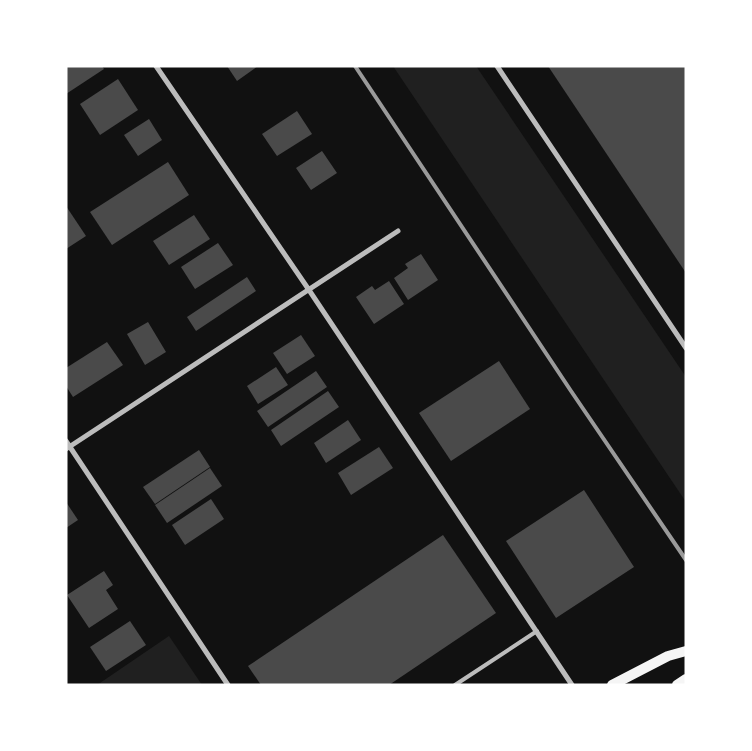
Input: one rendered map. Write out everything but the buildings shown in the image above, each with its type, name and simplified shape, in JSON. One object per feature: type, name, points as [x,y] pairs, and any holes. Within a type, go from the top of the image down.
[{"type":"main road","points":[[612,685],[668,656],[686,651]]},
{"type":"main road","points":[[677,685],[686,679]]},
{"type":"street","points":[[156,66],[309,290],[572,685]]},
{"type":"street","points":[[497,66],[686,348]]},
{"type":"street","points":[[68,448],[398,231]]},
{"type":"street","points":[[66,441],[68,448],[228,685]]},
{"type":"lane","points":[[454,685],[537,631]]},
{"type":"shaded area","points":[[393,66],[476,66],[686,377],[686,502]]},
{"type":"shaded area","points":[[169,636],[202,685],[97,685]]},
{"type":"railway","points":[[355,66],[686,560]]}]
